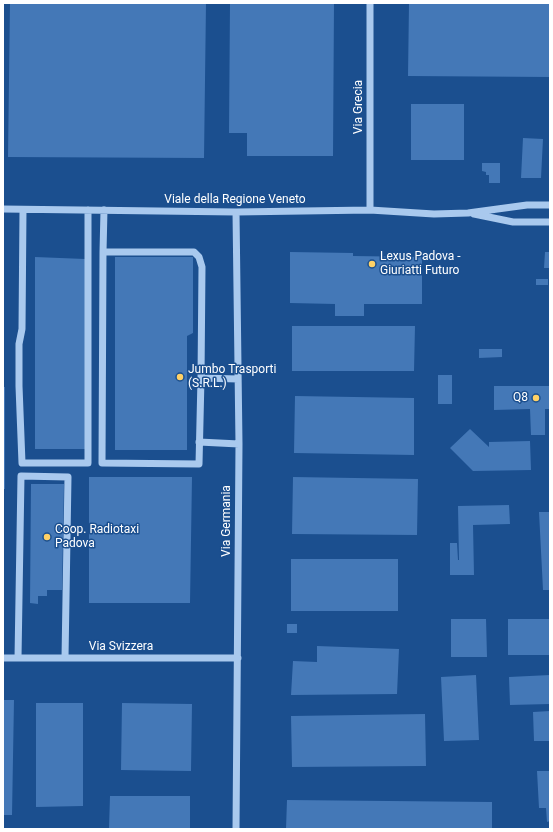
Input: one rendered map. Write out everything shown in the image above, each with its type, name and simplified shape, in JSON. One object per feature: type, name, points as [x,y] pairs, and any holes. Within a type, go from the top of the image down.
[{"type":"street","name":"Via Grecia","points":[[370,3],[370,210]]},
{"type":"street","name":"Viale della Regione Veneto","points":[[3,209],[236,212],[370,210],[434,214],[468,213],[527,205],[550,204]]},
{"type":"street","points":[[23,210],[22,329],[19,344],[22,463],[88,462],[88,210]]},
{"type":"street","points":[[103,252],[194,252],[199,257],[202,267],[199,464],[102,464],[103,252],[104,210]]},
{"type":"street","name":"Via Germania","points":[[236,212],[239,444],[236,829]]},
{"type":"street","name":"Viale della Regione Veneto","points":[[468,213],[513,222],[550,222]]},
{"type":"street","points":[[201,378],[238,379]]},
{"type":"street","points":[[199,442],[239,444]]},
{"type":"street","points":[[18,658],[21,476],[68,477],[66,658]]},
{"type":"street","name":"Via Svizzera","points":[[3,658],[238,658]]},
{"type":"building","points":[[10,3],[206,3],[204,158],[8,157]]},
{"type":"building","points":[[230,3],[334,3],[333,156],[247,156],[247,133],[229,133]]},
{"type":"building","points":[[409,3],[550,3],[550,77],[408,76]]},
{"type":"building","points":[[411,104],[464,104],[464,160],[411,160]]},
{"type":"building","points":[[523,138],[543,139],[541,178],[521,178]]},
{"type":"building","points":[[482,163],[500,163],[500,183],[489,183],[489,175],[486,175],[486,172],[482,171]]},
{"type":"building","points":[[290,252],[353,253],[353,256],[422,257],[422,304],[364,304],[364,316],[335,316],[335,304],[290,303]]},
{"type":"building","points":[[545,252],[550,252],[550,268],[544,268]]},
{"type":"building","points":[[35,257],[85,259],[86,449],[35,449]]},
{"type":"building","points":[[115,257],[193,257],[193,333],[187,336],[187,450],[115,450]]},
{"type":"building","points":[[536,279],[548,279],[548,285],[536,285]]},
{"type":"building","points":[[292,326],[415,326],[414,371],[292,371]]},
{"type":"building","points":[[479,349],[502,349],[502,357],[479,358]]},
{"type":"building","points":[[438,375],[452,375],[452,404],[438,404]]},
{"type":"building","points":[[494,386],[550,386],[550,409],[545,409],[545,435],[531,435],[530,409],[494,410]]},
{"type":"building","points":[[3,387],[5,387],[5,489],[3,489]]},
{"type":"building","points":[[295,396],[414,398],[414,455],[294,453]]},
{"type":"building","points":[[470,429],[489,447],[489,442],[530,441],[531,470],[473,471],[450,448]]},
{"type":"building","points":[[89,477],[192,477],[190,603],[89,603]]},
{"type":"building","points":[[293,477],[418,479],[417,535],[292,534]]},
{"type":"building","name":"Coop. Radiotaxi Padova","points":[[31,484],[64,484],[62,590],[47,590],[47,596],[38,596],[38,604],[30,603]]},
{"type":"building","points":[[509,505],[510,524],[473,525],[474,575],[450,575],[450,543],[457,543],[459,560],[458,506]]},
{"type":"building","points":[[539,512],[550,512],[550,590],[543,590]]},
{"type":"building","points":[[291,559],[398,559],[398,611],[291,611]]},
{"type":"building","points":[[451,619],[486,619],[487,657],[451,657]]},
{"type":"building","points":[[508,619],[550,619],[550,655],[508,655]]},
{"type":"building","points":[[287,624],[297,624],[297,633],[287,633]]},
{"type":"building","points":[[317,646],[399,649],[397,694],[291,695],[293,661],[317,662]]},
{"type":"building","points":[[476,675],[479,740],[444,741],[441,677]]},
{"type":"building","points":[[550,675],[550,704],[510,705],[509,677]]},
{"type":"building","points":[[3,700],[14,700],[12,815],[3,815]]},
{"type":"building","points":[[36,703],[83,703],[83,806],[36,807]]},
{"type":"building","points":[[122,703],[192,704],[191,771],[121,770]]},
{"type":"building","points":[[550,711],[550,741],[534,741],[533,712]]},
{"type":"building","points":[[425,714],[426,766],[292,767],[291,716]]},
{"type":"building","points":[[537,771],[550,771],[550,821],[547,822],[546,808],[539,808]]},
{"type":"building","points":[[110,796],[190,796],[190,829],[109,829]]},
{"type":"building","points":[[287,800],[492,802],[492,829],[286,829]]},
{"type":"place","name":"Lexus Padova - Giuriatti Futuro","points":[[372,264]]},
{"type":"place","name":"Jumbo Trasporti (S.R.L.)","points":[[180,377]]},
{"type":"place","name":"Q8","points":[[536,398]]},
{"type":"place","name":"Coop. Radiotaxi Padova","points":[[47,537]]}]
